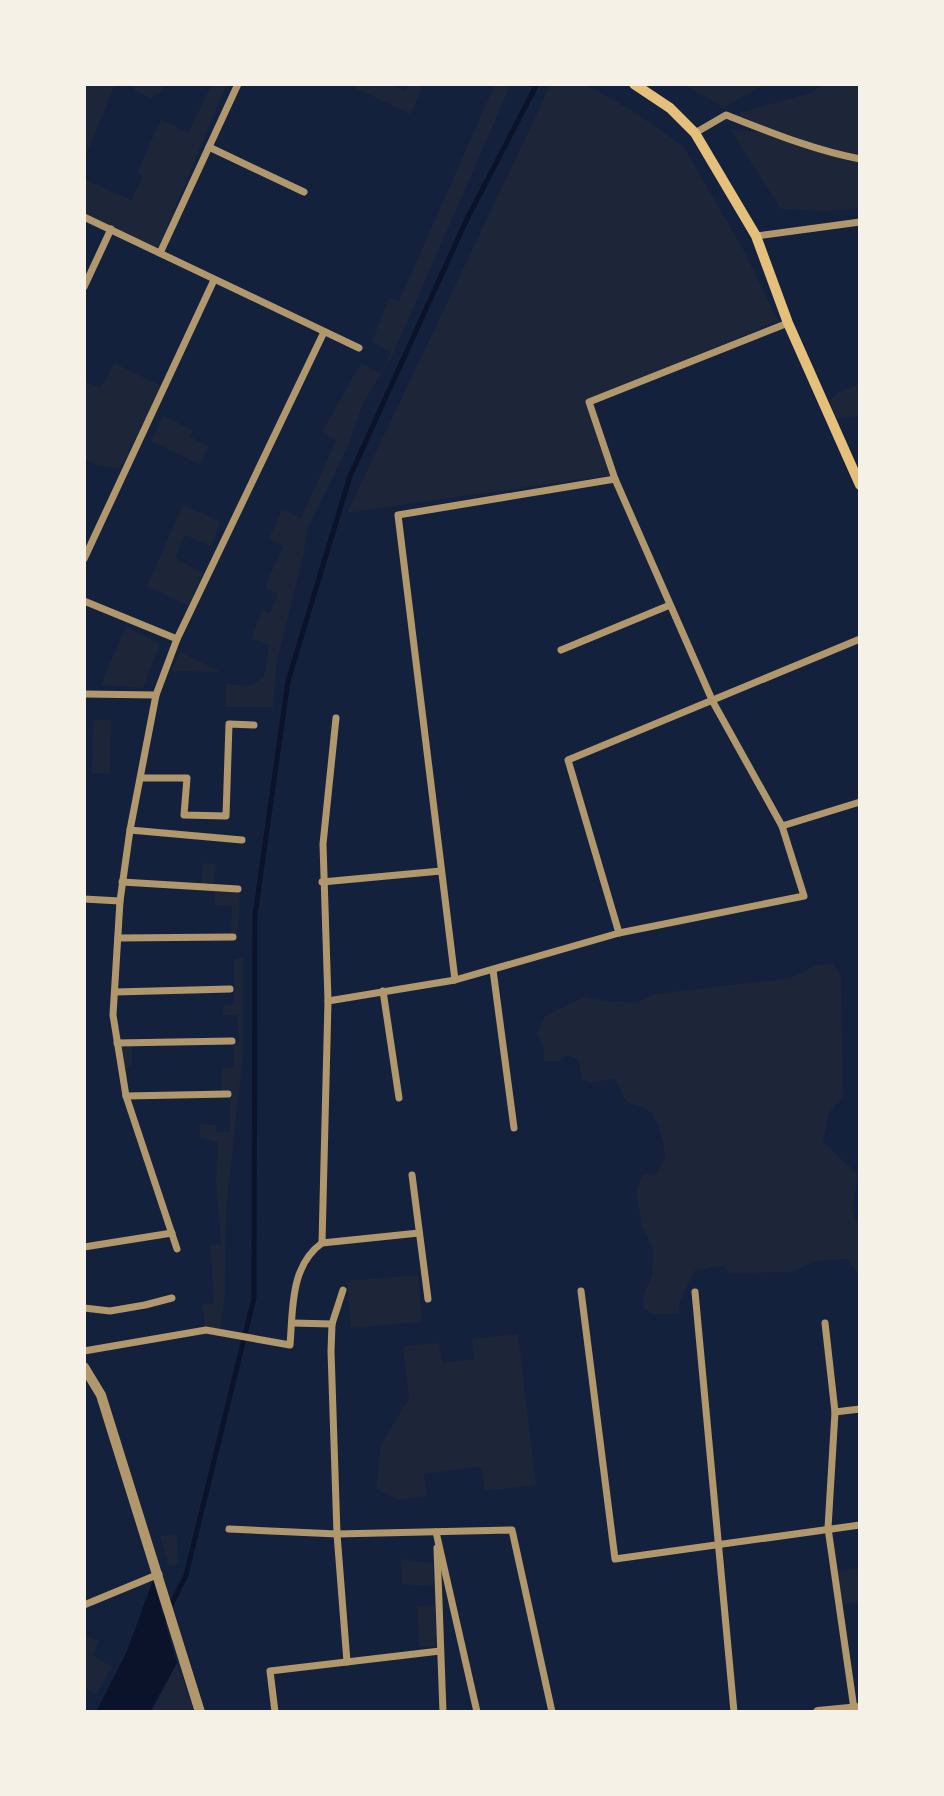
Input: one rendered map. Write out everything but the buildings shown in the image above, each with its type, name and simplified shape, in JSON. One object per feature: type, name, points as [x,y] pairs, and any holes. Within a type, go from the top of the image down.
[{"type":"main road","points":[[634,84],[670,108],[695,133],[756,236],[788,323],[860,485]]},
{"type":"street","points":[[160,253],[238,84]]},
{"type":"street","points":[[695,133],[726,115],[802,145],[860,159]]},
{"type":"street","points":[[209,147],[303,192]]},
{"type":"street","points":[[84,217],[359,348]]},
{"type":"street","points":[[756,236],[860,222]]},
{"type":"street","points":[[84,287],[111,229]]},
{"type":"street","points":[[84,559],[214,280]]},
{"type":"street","points":[[328,1001],[456,980],[619,933],[804,896],[782,826],[713,702],[615,479],[589,401],[788,323]]},
{"type":"street","points":[[177,1249],[126,1096],[113,1015],[120,901],[130,830],[156,695],[177,639],[324,332]]},
{"type":"street","points":[[456,980],[398,515],[615,479]]},
{"type":"street","points":[[84,601],[177,639]]},
{"type":"street","points":[[561,650],[670,605]]},
{"type":"street","points":[[619,933],[568,760],[860,639]]},
{"type":"street","points":[[84,694],[156,695]]},
{"type":"street","points":[[322,1243],[328,1001],[322,881],[323,844],[336,718]]},
{"type":"street","points":[[141,778],[187,778],[184,815],[226,816],[229,724],[254,725]]},
{"type":"street","points":[[782,826],[860,802]]},
{"type":"street","points":[[130,830],[242,840]]},
{"type":"street","points":[[322,881],[441,871]]},
{"type":"street","points":[[122,882],[238,889]]},
{"type":"street","points":[[84,899],[120,901]]},
{"type":"street","points":[[118,938],[233,937]]},
{"type":"street","points":[[493,970],[514,1128]]},
{"type":"street","points":[[115,992],[230,989]]},
{"type":"street","points":[[383,991],[398,1098]]},
{"type":"street","points":[[117,1043],[232,1041]]},
{"type":"street","points":[[126,1096],[228,1094]]},
{"type":"street","points":[[412,1175],[428,1299]]},
{"type":"street","points":[[84,1247],[172,1233]]},
{"type":"street","points":[[84,1351],[206,1329],[290,1345],[296,1279],[314,1248],[322,1243],[419,1233]]},
{"type":"street","points":[[342,1290],[332,1324],[331,1351],[337,1534],[347,1662]]},
{"type":"street","points":[[581,1291],[615,1559],[860,1525]]},
{"type":"street","points":[[695,1292],[734,1712]]},
{"type":"street","points":[[84,1308],[110,1311],[172,1298]]},
{"type":"street","points":[[292,1322],[332,1324]]},
{"type":"street","points":[[818,1712],[857,1708],[828,1528],[835,1412],[825,1323]]},
{"type":"street","points":[[84,1367],[101,1395],[200,1712]]},
{"type":"street","points":[[835,1412],[860,1409]]},
{"type":"street","points":[[229,1529],[337,1534],[512,1530],[552,1712]]},
{"type":"street","points":[[436,1532],[443,1712]]},
{"type":"street","points":[[436,1532],[477,1712]]},
{"type":"street","points":[[84,1605],[159,1576]]},
{"type":"street","points":[[275,1712],[270,1671],[440,1651]]},
{"type":"shaded area","points":[[84,84],[115,84],[87,153],[84,152]]},
{"type":"shaded area","points":[[134,84],[164,84],[161,93],[151,98],[135,91]]},
{"type":"shaded area","points":[[212,84],[227,84],[158,248],[84,214],[84,179],[131,200],[143,176],[137,173],[161,119],[188,133]]},
{"type":"shaded area","points":[[347,84],[391,84],[406,91],[409,84],[424,84],[410,114]]},
{"type":"shaded area","points":[[495,84],[511,84],[393,354],[362,405],[348,446],[307,530],[277,660],[273,707],[225,707],[226,684],[250,686],[264,677],[269,645],[251,639],[262,610],[270,613],[278,594],[265,587],[283,546],[269,538],[282,510],[301,518],[336,441],[322,432],[361,363],[380,373],[391,353],[372,342],[389,298],[399,301]]},
{"type":"shaded area","points":[[551,84],[585,84],[631,110],[683,146],[744,251],[778,321],[593,399],[618,474],[347,513]]},
{"type":"shaded area","points":[[683,84],[765,84],[724,108]]},
{"type":"shaded area","points":[[825,84],[860,84],[860,157],[797,138],[736,114],[810,93]]},
{"type":"shaded area","points":[[730,129],[776,134],[860,160],[860,209],[781,209]]},
{"type":"shaded area","points":[[114,363],[161,386],[119,469],[95,465],[84,459],[84,381],[101,388]]},
{"type":"shaded area","points":[[860,384],[860,416],[834,419],[830,401],[838,392]]},
{"type":"shaded area","points":[[163,416],[193,430],[190,437],[208,446],[200,465],[151,441]]},
{"type":"shaded area","points":[[183,505],[221,522],[211,546],[185,535],[175,558],[203,573],[188,606],[147,586]]},
{"type":"shaded area","points":[[126,626],[160,644],[143,688],[101,685]]},
{"type":"shaded area","points":[[180,652],[220,672],[172,671]]},
{"type":"shaded area","points":[[93,720],[111,720],[110,773],[92,773]]},
{"type":"shaded area","points":[[203,863],[216,864],[214,883],[201,883]]},
{"type":"shaded area","points":[[214,889],[240,891],[238,935],[231,935],[232,906],[215,905]]},
{"type":"shaded area","points":[[243,958],[243,1055],[226,1209],[225,1295],[220,1330],[205,1327],[202,1305],[214,1303],[210,1245],[221,1245],[216,1182],[218,1142],[200,1138],[200,1124],[216,1125],[217,1132],[230,1132],[230,1092],[222,1091],[221,1068],[234,1068],[233,1043],[239,1042],[237,1015],[223,1015],[223,1006],[234,1004],[234,959]]},
{"type":"shaded area","points":[[833,963],[841,976],[843,1098],[829,1112],[823,1141],[858,1175],[852,1211],[860,1228],[860,1278],[848,1259],[818,1261],[791,1272],[731,1273],[723,1266],[694,1271],[679,1304],[679,1314],[651,1314],[644,1309],[643,1295],[652,1276],[653,1251],[642,1225],[636,1192],[643,1174],[655,1176],[666,1156],[659,1128],[648,1111],[625,1099],[614,1078],[593,1083],[582,1080],[579,1060],[567,1055],[560,1061],[544,1061],[544,1048],[537,1034],[545,1016],[584,997],[637,1002],[654,994],[791,978],[817,965]]},
{"type":"shaded area","points":[[120,1046],[132,1046],[132,1067],[124,1068]]},
{"type":"shaded area","points":[[418,1275],[422,1322],[351,1328],[347,1281]]},
{"type":"shaded area","points":[[518,1334],[536,1485],[485,1491],[481,1467],[424,1474],[427,1496],[399,1500],[376,1489],[380,1447],[409,1398],[403,1347],[439,1343],[442,1363],[474,1359],[472,1339]]},
{"type":"shaded area","points":[[177,1535],[178,1564],[169,1566],[160,1536]]},
{"type":"shaded area","points":[[401,1559],[433,1563],[433,1586],[402,1584]]},
{"type":"shaded area","points":[[860,1568],[860,1602],[842,1605],[837,1571]]},
{"type":"shaded area","points":[[153,1580],[177,1663],[150,1712],[96,1712],[127,1651]]},
{"type":"shaded area","points":[[435,1605],[436,1646],[419,1646],[417,1606]]},
{"type":"shaded area","points":[[84,1636],[99,1640],[93,1655],[112,1667],[96,1694],[84,1687]]},
{"type":"shaded area","points":[[177,1663],[194,1712],[152,1712]]},
{"type":"waterway","points":[[161,1625],[186,1575],[254,1298],[255,915],[288,681],[350,476],[466,221],[537,84]]}]
